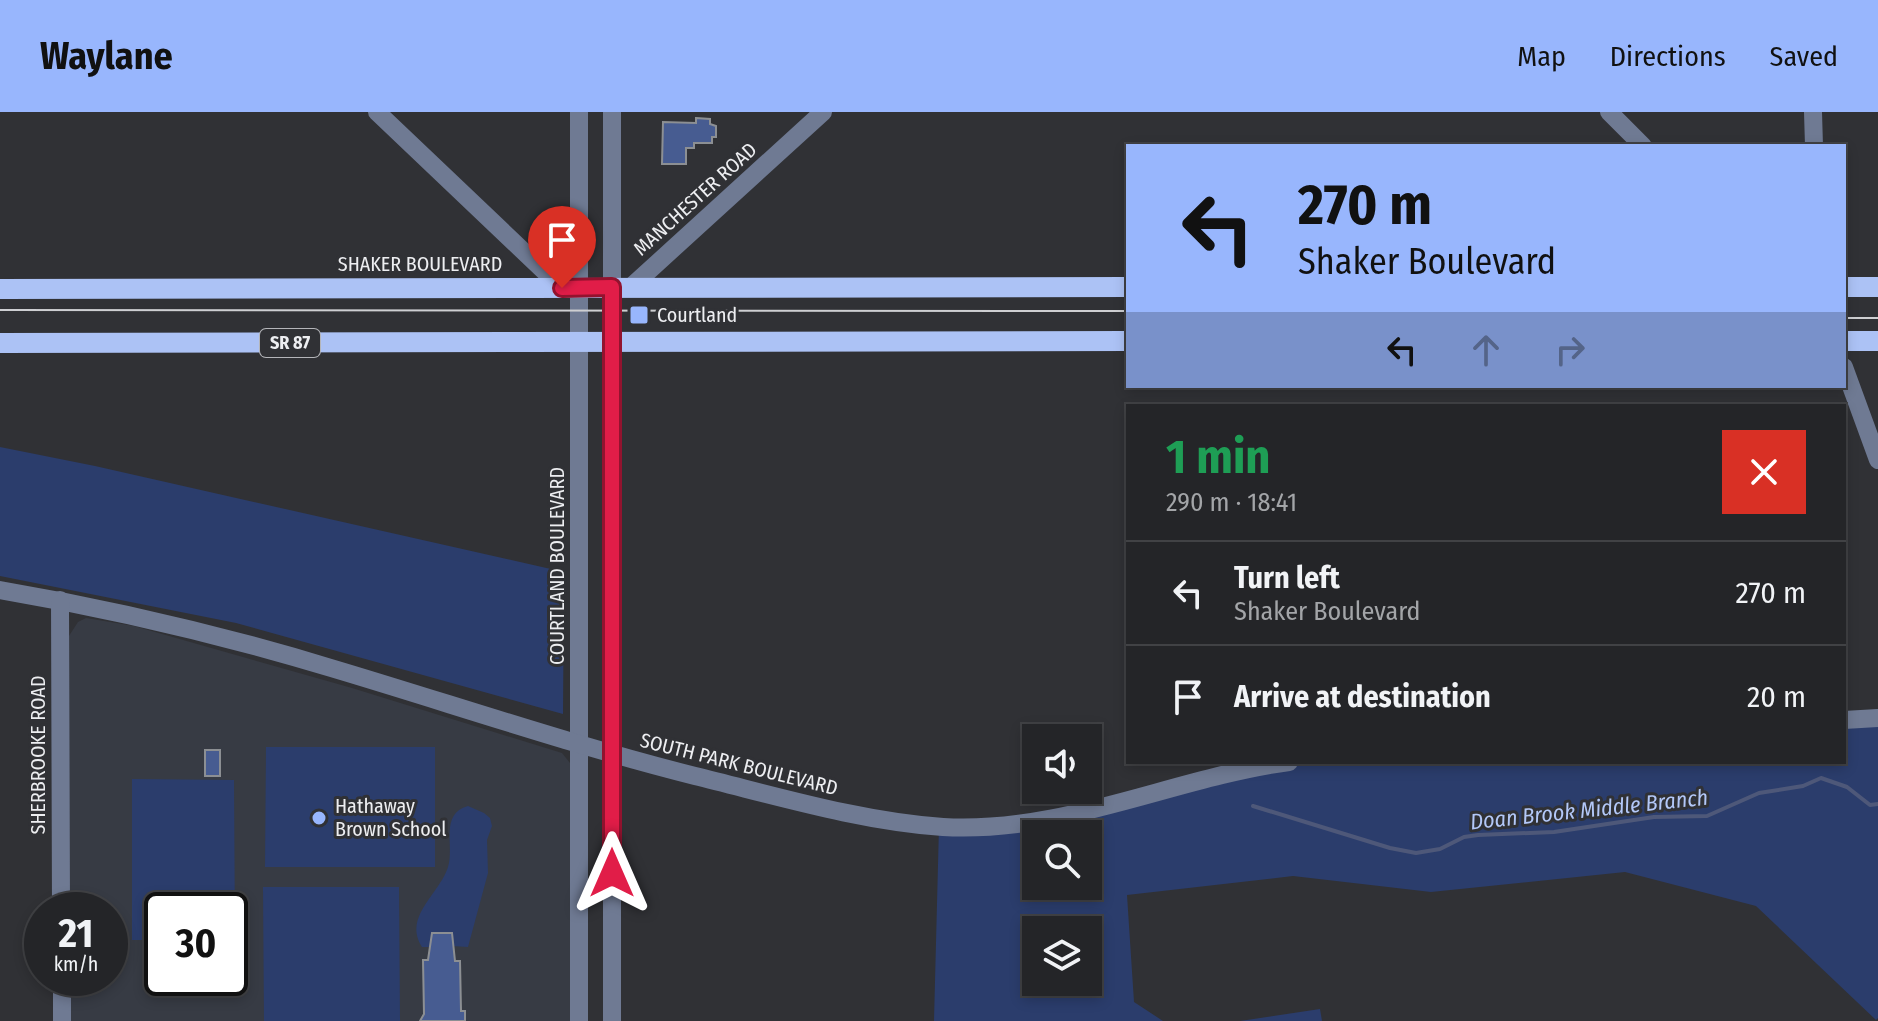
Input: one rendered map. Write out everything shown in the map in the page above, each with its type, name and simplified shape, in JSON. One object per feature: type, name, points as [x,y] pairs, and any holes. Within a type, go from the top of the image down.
[{"type":"main road","name":"SHAKER BOULEVARD","points":[[0,289],[1126,287]]},
{"type":"main road","points":[[1846,287],[1878,287]]},
{"type":"main road","name":"SR 87","points":[[0,343],[1126,341]]},
{"type":"main road","points":[[1846,341],[1878,341]]},
{"type":"street","points":[[377,112],[571,288]]},
{"type":"street","name":"COURTLAND BOULEVARD","points":[[579,112],[579,201],[571,288],[579,343],[579,1021]]},
{"type":"street","points":[[612,112],[612,201],[622,287],[613,342],[612,1021]]},
{"type":"street","name":"MANCHESTER ROAD","points":[[622,287],[823,112]]},
{"type":"street","points":[[1609,112],[1641,144]]},
{"type":"street","points":[[1813,112],[1814,144]]},
{"type":"street","points":[[579,201],[612,201]]},
{"type":"street","points":[[1846,372],[1878,460]]},
{"type":"street","name":"SOUTH PARK BOULEVARD","points":[[0,590],[175,625],[329,667],[579,746],[873,818],[945,827],[1006,826],[1069,816],[1281,764]]},
{"type":"street","name":"SHERBROOKE ROAD","points":[[60,600],[61,892]]},
{"type":"street","points":[[1846,720],[1878,718]]},
{"type":"street","points":[[62,996],[62,1021]]},
{"type":"shaded area","points":[[0,447],[564,572],[563,714],[236,623],[0,576]]},
{"type":"shaded area","name":"Hathaway Brown School","points":[[86,618],[134,626],[352,688],[562,753],[570,763],[572,1021],[68,1021],[68,996],[128,996],[128,892],[67,892],[67,639],[78,622]]},
{"type":"shaded area","points":[[1878,718],[1878,1018],[1876,1020],[1756,906],[1625,872],[1431,892],[1293,876],[1127,895],[1134,1002],[1163,1021],[934,1021],[939,826],[1006,826],[1022,822],[1022,900],[1102,900],[1102,820],[1033,820],[1280,764],[1846,764],[1846,720]]},
{"type":"shaded area","points":[[266,747],[435,747],[435,867],[265,867]]},
{"type":"shaded area","points":[[132,779],[234,780],[235,892],[144,892],[144,940],[132,940]]},
{"type":"shaded area","points":[[468,806],[490,818],[492,826],[487,840],[488,873],[468,947],[452,946],[452,933],[432,947],[422,947],[417,936],[420,915],[448,867],[454,816]]},
{"type":"shaded area","points":[[263,887],[399,887],[400,1021],[264,1021]]},
{"type":"shaded area","points":[[1320,1009],[1322,1021],[1240,1021]]},
{"type":"building","points":[[696,118],[710,119],[710,124],[716,126],[716,137],[712,137],[712,143],[694,143],[694,148],[686,148],[686,164],[662,164],[663,122],[696,123]]},
{"type":"building","points":[[205,750],[220,750],[220,776],[205,776]]},
{"type":"building","points":[[432,933],[452,933],[455,961],[460,961],[461,1011],[465,1011],[465,1021],[420,1021],[424,1014],[423,960],[428,960]]},
{"type":"waterway","name":"Doan Brook Middle Branch","points":[[1253,806],[1416,853],[1440,849],[1464,837],[1478,835],[1554,832],[1654,817],[1707,816],[1759,793],[1803,786],[1821,778],[1847,787],[1870,805],[1878,804]]},
{"type":"tram line","points":[[0,310],[1126,311]]},
{"type":"tram line","points":[[1846,318],[1878,318]]},
{"type":"place","name":"Courtland","points":[[639,315]]},
{"type":"place","name":"Hathaway Brown School","points":[[319,818]]},
{"type":"route","points":[[562,288],[612,287],[612,873]]}]
